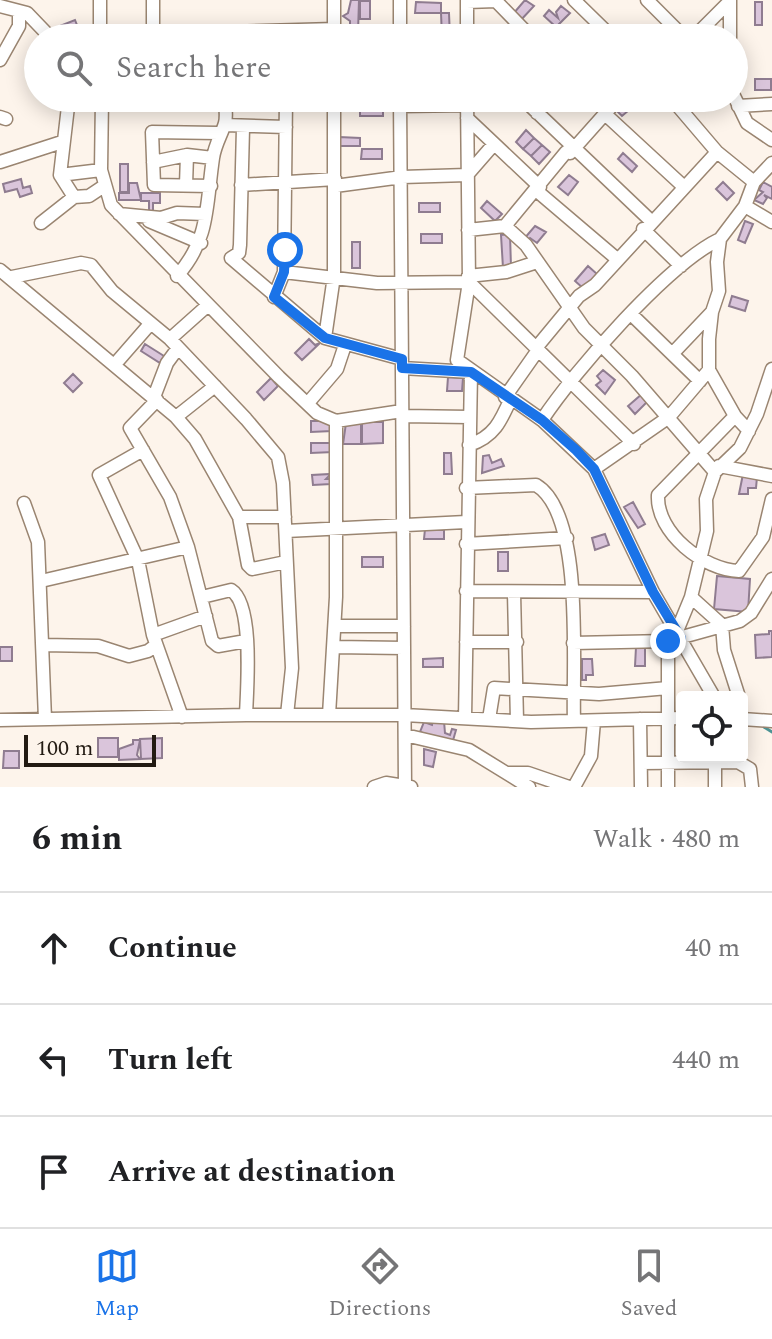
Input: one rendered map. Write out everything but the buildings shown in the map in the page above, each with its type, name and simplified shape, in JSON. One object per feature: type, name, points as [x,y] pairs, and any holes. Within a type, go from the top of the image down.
[{"type":"street","points":[[0,60],[31,0]]},
{"type":"street","points":[[100,0],[100,24]]},
{"type":"street","points":[[153,0],[153,24]]},
{"type":"street","points":[[334,0],[334,24]]},
{"type":"street","points":[[400,0],[400,24]]},
{"type":"street","points":[[574,0],[597,24]]},
{"type":"street","points":[[647,0],[671,24]]},
{"type":"street","points":[[707,24],[730,0]]},
{"type":"street","points":[[730,0],[730,24]]},
{"type":"street","points":[[467,24],[467,1],[496,1],[517,24]]},
{"type":"street","points":[[0,6],[23,12],[36,24]]},
{"type":"street","points":[[748,102],[772,104]]},
{"type":"street","points":[[67,112],[60,175],[74,197]]},
{"type":"street","points":[[102,112],[101,170],[111,205],[177,276],[317,413],[336,421],[403,413],[469,417]]},
{"type":"street","points":[[177,276],[201,243],[213,158],[224,112]]},
{"type":"street","points":[[274,297],[284,272],[286,112]]},
{"type":"street","points":[[325,338],[334,276],[334,112]]},
{"type":"street","points":[[374,787],[386,783],[407,787],[400,112]]},
{"type":"street","points":[[467,112],[468,279],[457,360],[542,420],[594,469],[675,637],[710,691]]},
{"type":"street","points":[[471,112],[494,144],[538,189],[617,259]]},
{"type":"street","points":[[683,112],[717,152],[754,182]]},
{"type":"street","points":[[742,112],[747,123],[772,140]]},
{"type":"street","points":[[537,113],[647,225],[681,266]]},
{"type":"street","points":[[468,230],[505,226],[566,152],[570,153],[605,114],[683,186]]},
{"type":"street","points":[[211,186],[155,186],[153,131],[286,127]]},
{"type":"street","points":[[243,128],[240,245],[239,253],[231,258],[325,338],[402,364],[471,372]]},
{"type":"street","points":[[0,162],[62,142]]},
{"type":"street","points":[[241,185],[467,175],[494,144]]},
{"type":"street","points":[[469,445],[494,432],[508,398],[537,349],[647,225],[717,152]]},
{"type":"street","points":[[153,162],[187,155],[213,158]]},
{"type":"street","points":[[186,185],[187,155]]},
{"type":"street","points":[[542,420],[601,346],[697,250],[720,239],[745,206],[754,182],[772,163]]},
{"type":"street","points":[[60,175],[101,170]]},
{"type":"street","points":[[41,223],[74,197],[89,196],[104,186]]},
{"type":"street","points":[[745,206],[772,222]]},
{"type":"street","points":[[119,214],[205,214]]},
{"type":"street","points":[[138,216],[201,243]]},
{"type":"street","points":[[505,226],[537,262],[570,310],[601,346],[717,469],[772,476]]},
{"type":"street","points":[[720,239],[717,262],[719,291],[712,312],[709,370],[735,416],[749,431]]},
{"type":"street","points":[[284,272],[402,284],[468,279],[537,262]]},
{"type":"street","points":[[12,277],[86,263],[174,344],[278,457],[282,468],[292,668],[287,715]]},
{"type":"street","points":[[0,270],[116,363],[176,417],[195,439],[239,517],[248,565],[252,569],[286,562]]},
{"type":"street","points":[[468,279],[569,384],[634,444]]},
{"type":"street","points":[[207,306],[174,344],[155,398],[130,428],[170,497],[188,547],[214,645],[246,641]]},
{"type":"street","points":[[674,352],[712,312]]},
{"type":"street","points":[[632,315],[666,350],[674,352],[700,381]]},
{"type":"street","points":[[116,363],[150,324]]},
{"type":"street","points":[[308,403],[337,369],[345,345]]},
{"type":"street","points":[[668,787],[668,688],[675,637],[691,597],[707,531],[706,499],[717,469],[740,448],[749,431],[772,369]]},
{"type":"street","points":[[594,469],[669,417],[709,370]]},
{"type":"street","points":[[465,718],[466,488],[471,372]]},
{"type":"street","points":[[176,417],[215,386]]},
{"type":"street","points":[[735,416],[661,490],[658,502],[678,544],[729,571],[739,571],[763,537],[772,499]]},
{"type":"street","points":[[329,715],[335,626],[336,421]]},
{"type":"street","points":[[143,450],[99,475],[138,560],[154,640],[182,717]]},
{"type":"street","points":[[466,488],[525,484],[541,487],[567,538],[572,594],[574,721]]},
{"type":"street","points":[[24,503],[38,542],[45,719]]},
{"type":"street","points":[[239,517],[336,531],[466,522]]},
{"type":"street","points":[[466,544],[567,538]]},
{"type":"street","points":[[41,581],[188,547]]},
{"type":"street","points":[[573,643],[675,637],[722,625],[747,617],[769,588]]},
{"type":"street","points":[[202,597],[225,591],[236,593],[241,604],[246,641],[246,715]]},
{"type":"street","points":[[466,591],[572,594],[653,592]]},
{"type":"street","points":[[514,593],[517,721]]},
{"type":"street","points":[[691,597],[722,625],[724,650],[737,691]]},
{"type":"street","points":[[43,645],[98,646],[129,656],[148,651],[154,640],[206,616]]},
{"type":"street","points":[[335,626],[404,626]]},
{"type":"street","points":[[466,642],[517,642]]},
{"type":"street","points":[[334,647],[404,648]]},
{"type":"street","points":[[489,719],[494,688],[621,693],[668,688]]},
{"type":"street","points":[[621,693],[621,720]]},
{"type":"street","points":[[0,720],[246,715],[404,715],[517,721],[676,718]]},
{"type":"street","points":[[748,717],[772,721]]},
{"type":"street","points":[[640,719],[641,787]]},
{"type":"street","points":[[507,773],[528,773],[572,787],[591,756],[594,721]]},
{"type":"street","points":[[405,735],[469,750],[529,787]]},
{"type":"street","points":[[641,763],[690,763]]},
{"type":"street","points":[[715,763],[715,787]]},
{"type":"street","points":[[744,763],[750,769],[752,787]]},
{"type":"waterway","points":[[764,727],[772,732]]},
{"type":"route","points":[[285,250],[284,272],[274,297],[325,338],[354,349],[402,359],[402,368],[471,372],[542,420],[576,450],[594,469],[653,592],[681,638],[668,641]]}]
